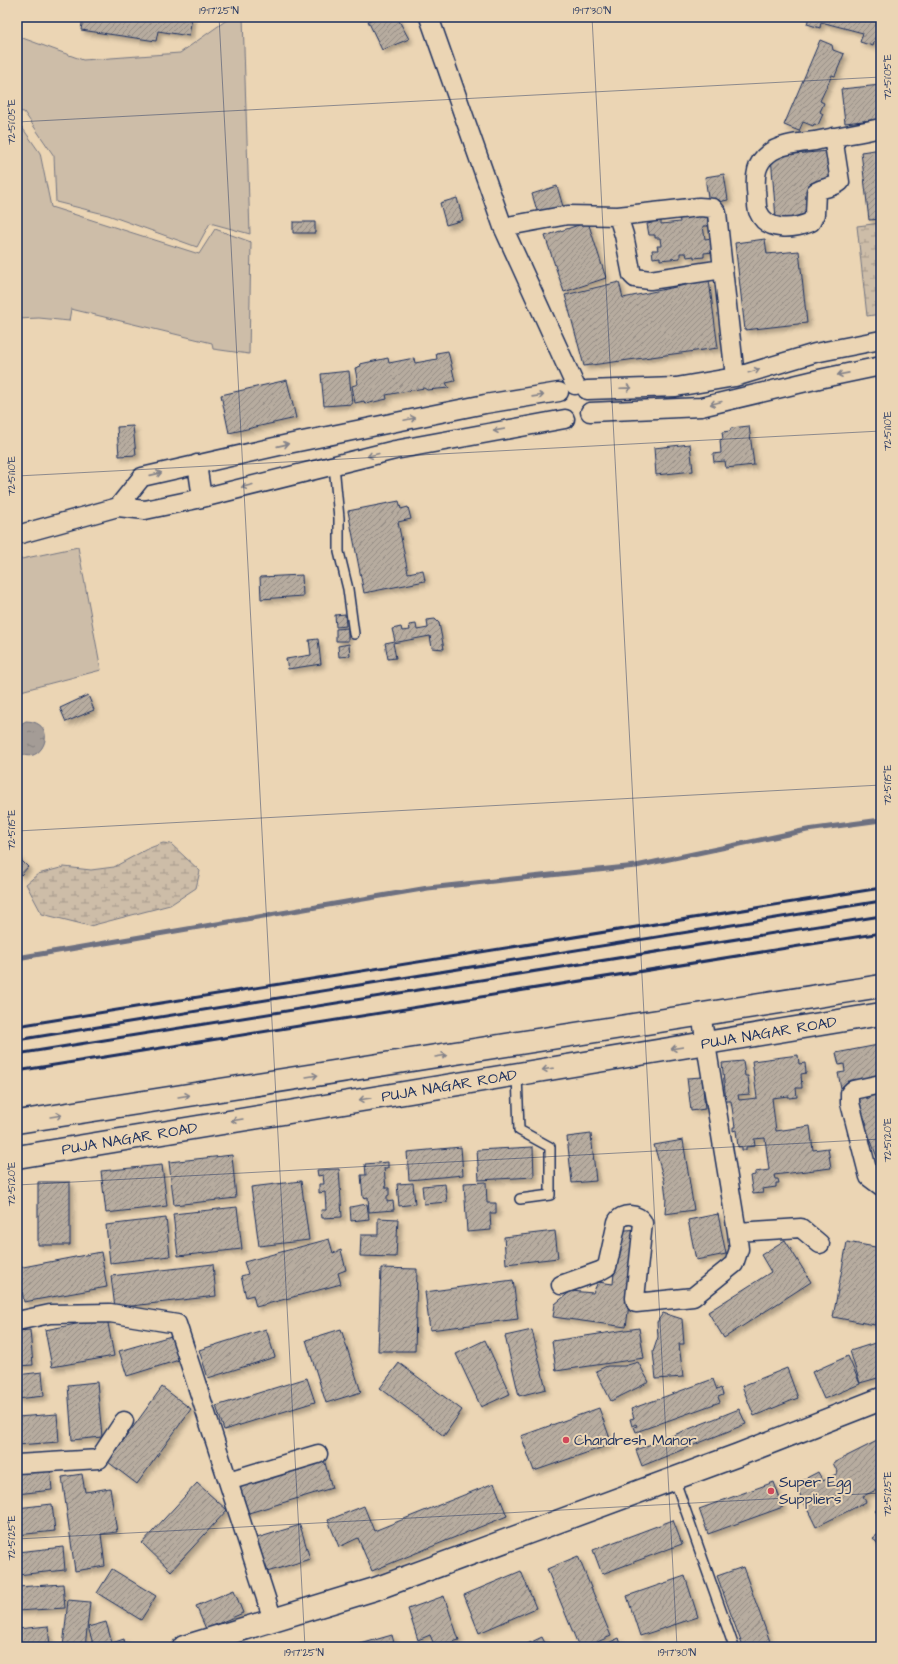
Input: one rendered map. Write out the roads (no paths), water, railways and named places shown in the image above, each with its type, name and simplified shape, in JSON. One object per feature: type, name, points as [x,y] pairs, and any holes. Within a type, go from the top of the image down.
[{"type":"street","points":[[17,536],[118,507],[145,510],[202,498],[395,450],[565,419],[576,421],[582,420],[590,412],[592,400],[574,389],[504,227],[429,17]]},
{"type":"street","points":[[833,137],[840,182],[836,185],[822,188],[816,192],[815,214],[811,222],[801,226],[780,228],[763,220],[758,210],[755,177],[758,165],[767,154],[777,148],[833,137],[881,128]]},
{"type":"street","points":[[504,227],[568,215],[618,216],[699,207],[713,208],[717,213],[735,377]]},
{"type":"street","points":[[618,216],[624,235],[632,275],[635,278],[644,280],[657,279],[723,269]]},
{"type":"street","points":[[118,507],[142,477],[197,464],[485,404],[574,389],[676,387],[735,377],[815,353],[881,340]]},
{"type":"street","points":[[815,353],[819,379]]},
{"type":"street","points":[[590,412],[701,407],[881,366]]},
{"type":"street","points":[[565,419],[561,415],[556,404],[574,389]]},
{"type":"street","points":[[390,423],[395,450]]},
{"type":"street","points":[[197,464],[202,498]]},
{"type":"street","name":"PUJA NAGAR ROAD","points":[[17,1122],[881,986]]},
{"type":"street","points":[[560,1285],[600,1271],[607,1267],[619,1219],[623,1216],[640,1217],[643,1222],[635,1302],[638,1303],[693,1297],[734,1264],[739,1249],[737,1232],[701,1014]]},
{"type":"street","name":"PUJA NAGAR ROAD","points":[[17,1157],[881,1014]]},
{"type":"street","points":[[881,1084],[853,1090],[850,1093],[850,1103],[869,1177],[881,1186]]},
{"type":"street","points":[[737,1232],[801,1228],[820,1244]]},
{"type":"street","points":[[17,1321],[50,1314],[110,1313],[177,1324],[273,1620]]},
{"type":"street","points":[[184,1647],[375,1589],[881,1399]]},
{"type":"street","points":[[17,1464],[99,1459],[124,1421]]},
{"type":"street","points":[[228,1481],[318,1454]]},
{"type":"lane","points":[[334,465],[339,518],[338,552],[348,589],[354,634]]},
{"type":"lane","points":[[517,1074],[519,1130],[550,1147],[550,1195],[520,1199]]},
{"type":"lane","points":[[674,1478],[734,1647]]},
{"type":"water","points":[[26,721],[37,723],[43,729],[45,736],[44,744],[40,751],[34,755],[26,755],[17,751],[17,726]]},
{"type":"waterway","points":[[17,958],[428,888],[636,866],[807,830],[881,820]]},
{"type":"railway","points":[[17,1026],[881,888]]},
{"type":"railway","points":[[17,1040],[881,901]]},
{"type":"railway","points":[[17,1054],[881,916]]},
{"type":"railway","points":[[17,1071],[881,933]]},
{"type":"place","name":"Chandresh Manor","points":[[566,1440]]},
{"type":"place","name":"Super Egg Suppliers","points":[[771,1491]]}]
